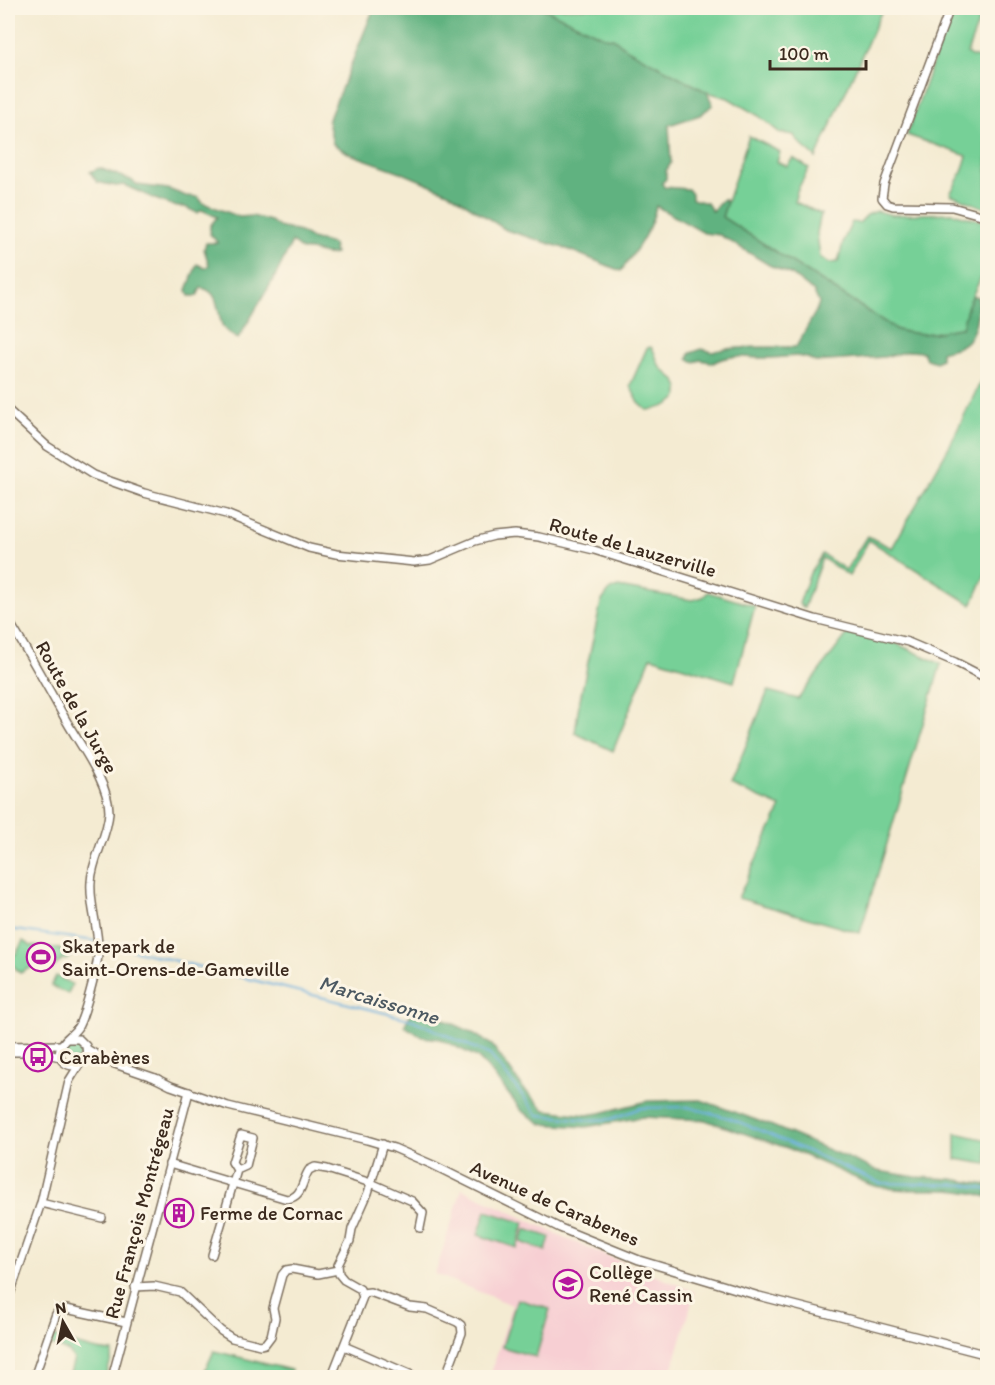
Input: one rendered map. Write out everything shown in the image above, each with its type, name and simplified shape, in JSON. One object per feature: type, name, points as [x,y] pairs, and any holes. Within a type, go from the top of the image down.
[{"type":"street","points":[[950,8],[884,184],[882,198],[887,204],[893,206],[952,207],[987,217]]},
{"type":"street","name":"Route de Lauzerville","points":[[8,410],[47,446],[93,475],[144,493],[226,514],[309,548],[336,554],[414,562],[441,556],[485,538],[526,535],[570,544],[793,612],[908,642],[955,662],[987,679]]},
{"type":"street","name":"Route de la Jurge","points":[[8,620],[98,776],[106,796],[108,820],[95,860],[91,882],[98,949],[97,964],[80,1024],[68,1039]]},
{"type":"street","name":"Route de la Jurge","points":[[80,1024],[85,1045]]},
{"type":"street","points":[[8,1046],[61,1045],[68,1039],[74,1038],[85,1045],[87,1056],[69,1081],[41,1203],[8,1300]]},
{"type":"street","points":[[61,1045],[62,1060],[69,1081]]},
{"type":"street","name":"Avenue de Carabenes","points":[[85,1045],[109,1062]]},
{"type":"street","points":[[8,1052],[39,1052],[62,1060],[69,1066],[81,1064]]},
{"type":"street","name":"Avenue de Carabenes","points":[[81,1064],[94,1060],[109,1062],[251,1111]]},
{"type":"street","name":"Avenue de Carabenes","points":[[155,1078],[189,1092],[251,1111],[383,1144],[433,1165],[560,1228],[639,1260],[759,1296],[987,1355]]},
{"type":"street","name":"Rue François Montrégeau","points":[[112,1377],[189,1092]]},
{"type":"street","points":[[212,1255],[237,1170],[232,1162],[241,1135],[253,1138],[246,1166],[237,1170]]},
{"type":"street","points":[[331,1377],[362,1302],[363,1293],[357,1286],[345,1280],[339,1274],[338,1269],[350,1241],[351,1229],[371,1183],[383,1144]]},
{"type":"street","points":[[169,1164],[291,1199],[300,1192],[307,1172],[315,1167],[371,1183],[417,1205],[423,1213],[420,1228]]},
{"type":"street","points":[[41,1203],[102,1218]]},
{"type":"street","points":[[135,1287],[154,1286],[180,1292],[232,1338],[260,1345],[265,1344],[271,1336],[275,1318],[273,1308],[282,1275],[286,1270],[318,1274],[338,1269]]},
{"type":"street","points":[[363,1293],[370,1292],[410,1307],[427,1309],[457,1322],[462,1333],[445,1377]]},
{"type":"street","points":[[34,1377],[56,1314],[60,1310],[66,1308],[126,1322]]},
{"type":"street","points":[[344,1346],[419,1377]]},
{"type":"shaded area","name":"Collège René Cassin","points":[[462,1189],[574,1242],[695,1292],[670,1377],[490,1377],[512,1305],[435,1274]]},
{"type":"green space","points":[[374,8],[542,8],[604,37],[613,38],[625,48],[707,92],[713,105],[700,115],[669,125],[671,163],[666,171],[666,179],[662,183],[664,187],[688,189],[692,194],[692,199],[707,203],[712,211],[723,199],[727,201],[722,217],[897,330],[923,334],[962,328],[968,305],[973,296],[978,297],[978,310],[970,338],[958,347],[941,352],[941,359],[936,362],[926,359],[923,352],[909,351],[884,357],[815,362],[799,356],[734,357],[713,363],[701,360],[694,362],[688,359],[690,353],[702,349],[713,352],[740,348],[796,347],[819,303],[814,292],[792,275],[769,265],[720,235],[704,233],[656,206],[647,232],[621,271],[567,249],[506,230],[450,193],[350,154],[333,144],[328,121]]},
{"type":"green space","points":[[542,8],[883,8],[816,158],[801,145],[794,135],[780,133],[759,116],[728,98],[707,92],[625,48],[613,38],[604,37]]},
{"type":"green space","points":[[952,8],[984,8],[967,53],[987,60],[987,209],[950,194],[962,172],[967,156],[907,135]]},
{"type":"green space","points":[[749,136],[780,152],[777,162],[787,166],[793,158],[809,168],[796,193],[795,202],[821,214],[817,233],[820,257],[829,263],[838,262],[844,239],[852,222],[859,223],[867,215],[877,211],[892,215],[952,213],[987,222],[987,257],[984,271],[968,305],[962,328],[923,334],[897,330],[722,217]]},
{"type":"green space","points":[[99,168],[138,185],[168,189],[186,196],[198,197],[203,203],[240,217],[252,216],[271,221],[279,227],[300,232],[311,239],[333,244],[335,254],[302,250],[292,242],[276,275],[238,339],[223,327],[212,293],[201,288],[197,296],[189,296],[187,290],[197,264],[205,268],[209,265],[204,249],[206,243],[218,243],[210,234],[210,226],[217,217],[202,210],[197,213],[185,207],[177,207],[124,185],[116,186],[97,182],[90,172]]},
{"type":"green space","points":[[651,347],[659,366],[675,380],[679,393],[666,406],[647,410],[639,403],[630,386],[647,348]]},
{"type":"green space","points":[[981,381],[988,385],[987,570],[972,605],[869,540],[849,576],[822,558],[804,608],[799,604],[810,573],[822,554],[846,570],[867,536],[892,548],[951,443]]},
{"type":"green space","points":[[618,587],[692,600],[703,597],[708,592],[755,606],[734,682],[651,657],[613,751],[575,733],[601,602],[609,591]]},
{"type":"green space","points":[[848,633],[895,643],[941,664],[860,933],[738,898],[781,807],[730,785],[768,691],[798,699]]},
{"type":"green space","name":"Skatepark de Saint-Orens-de-Gameville","points":[[23,941],[31,946],[71,951],[72,956],[65,960],[61,958],[61,961],[51,969],[46,966],[42,969],[36,965],[20,973],[10,962],[12,954],[16,954]]},
{"type":"green space","points":[[56,976],[72,984],[68,994],[51,986]]},
{"type":"green space","points":[[415,1006],[471,1032],[492,1045],[523,1088],[545,1110],[587,1115],[648,1101],[701,1100],[770,1125],[878,1171],[987,1185],[987,1197],[958,1191],[885,1188],[871,1185],[790,1149],[705,1120],[643,1117],[586,1127],[542,1124],[522,1111],[477,1057],[440,1039],[423,1037],[404,1026]]},
{"type":"green space","points":[[73,1042],[79,1045],[82,1051],[79,1057],[73,1060],[67,1057],[64,1051],[67,1045]]},
{"type":"green space","points":[[956,1133],[987,1140],[987,1164],[956,1159]]},
{"type":"green space","points":[[486,1211],[524,1223],[517,1248],[478,1235]]},
{"type":"green space","points":[[525,1229],[550,1237],[546,1251],[521,1242]]},
{"type":"green space","points":[[517,1299],[550,1309],[536,1357],[502,1347]]},
{"type":"green space","points":[[52,1335],[74,1344],[113,1352],[106,1377],[69,1377],[74,1359],[69,1352],[49,1344]]},
{"type":"green space","points":[[214,1351],[291,1370],[289,1377],[202,1377]]},
{"type":"waterway","name":"Marcaissonne","points":[[8,929],[95,941]]},
{"type":"waterway","name":"Marcaissonne","points":[[100,942],[413,1020],[490,1055],[538,1115],[588,1120],[611,1119],[641,1108],[688,1107],[729,1118],[880,1183],[968,1185],[988,1190]]},
{"type":"place","name":"Skatepark de Saint-Orens-de-Gameville","points":[[41,957]]},
{"type":"place","name":"Carabènes","points":[[38,1057]]},
{"type":"place","name":"Ferme de Cornac","points":[[179,1213]]},
{"type":"place","name":"Collège René Cassin","points":[[568,1284]]}]
